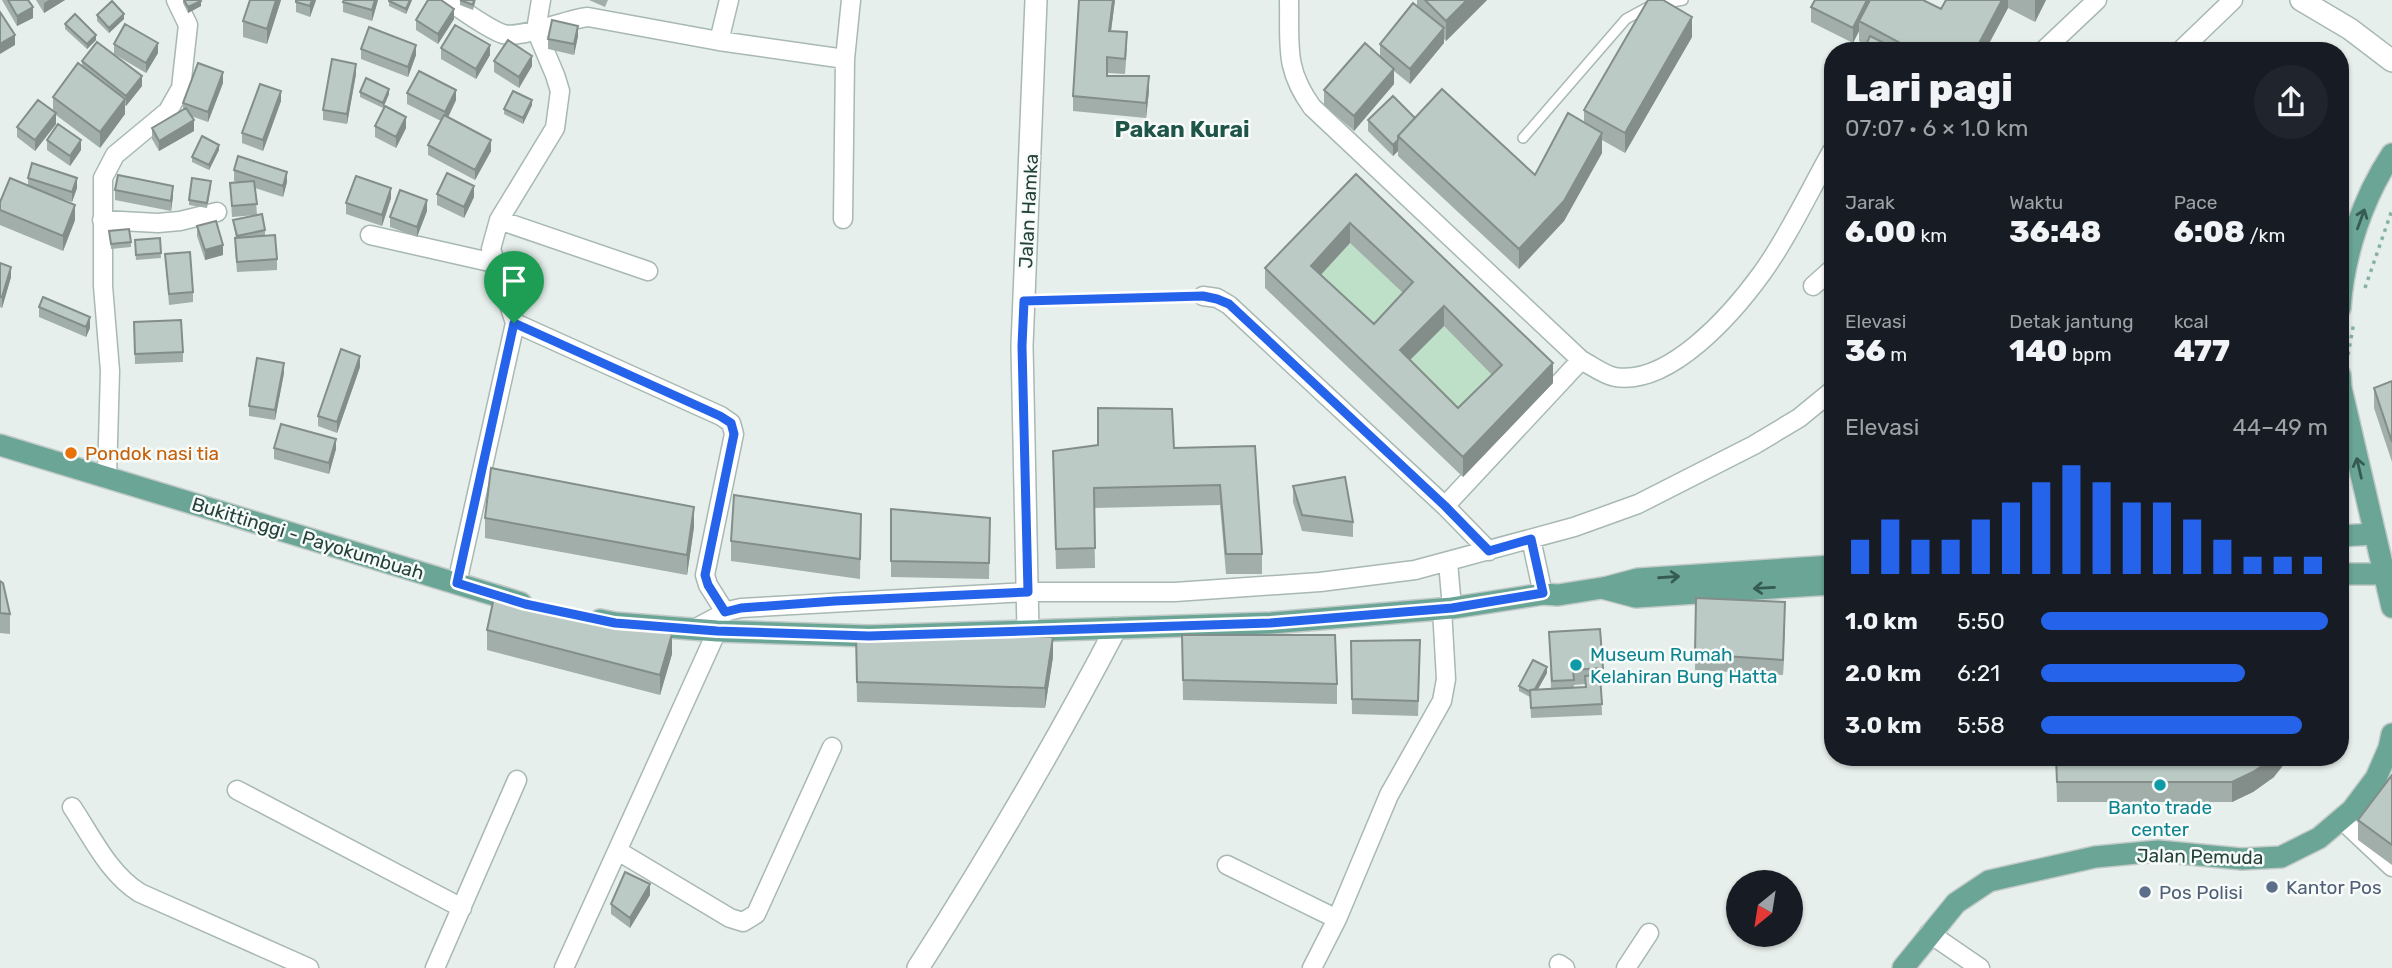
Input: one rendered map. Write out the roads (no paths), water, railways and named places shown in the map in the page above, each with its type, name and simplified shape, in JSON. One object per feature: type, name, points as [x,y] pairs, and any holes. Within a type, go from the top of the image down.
[{"type":"main road","points":[[2349,256],[2370,192],[2392,155]]},
{"type":"main road","points":[[2349,427],[2392,607]]},
{"type":"main road","name":"Bukittinggi - Payokumbuah","points":[[0,445],[538,607]]},
{"type":"main road","points":[[2349,535],[2374,534]]},
{"type":"main road","points":[[577,615],[615,623],[694,629],[721,621],[869,636],[1270,623],[1447,608],[1543,593],[1558,595],[1639,579],[1824,567]]},
{"type":"main road","points":[[2349,574],[2384,574]]},
{"type":"main road","points":[[1602,588],[1636,597],[1824,585]]},
{"type":"main road","name":"Jalan Pemuda","points":[[1903,968],[1955,903],[1989,881],[2095,857],[2158,851],[2242,859],[2281,857],[2319,838],[2352,810],[2376,778],[2391,744]]},
{"type":"street","points":[[107,477],[110,371],[103,286],[103,178],[115,155],[168,111],[181,88],[188,25],[176,0]]},
{"type":"street","points":[[447,0],[503,34],[536,30],[573,18],[588,17],[719,41],[845,59]]},
{"type":"street","points":[[457,583],[514,323],[491,249],[499,220],[555,128],[560,91],[536,30],[541,0]]},
{"type":"street","points":[[719,41],[729,0]]},
{"type":"street","points":[[843,219],[845,59],[851,0]]},
{"type":"street","name":"Jalan Hamka","points":[[1028,631],[1022,346],[1036,0]]},
{"type":"street","points":[[1289,0],[1290,65],[1298,88],[1312,107],[1581,360],[1614,377],[1646,376],[1676,361],[1740,302],[1764,271],[1824,165]]},
{"type":"street","points":[[2053,42],[2097,0]]},
{"type":"street","points":[[2189,42],[2233,0]]},
{"type":"street","points":[[2301,0],[2350,29],[2392,61]]},
{"type":"street","points":[[102,220],[158,223],[217,212]]},
{"type":"street","points":[[499,220],[648,271]]},
{"type":"street","points":[[370,235],[494,262]]},
{"type":"street","points":[[1813,286],[1824,276]]},
{"type":"street","points":[[1203,296],[1229,304],[1445,506],[1489,551]]},
{"type":"street","points":[[514,323],[731,423],[734,434],[705,575],[721,621]]},
{"type":"street","points":[[1445,506],[1581,360]]},
{"type":"street","points":[[564,968],[721,621],[741,608],[1028,592],[1175,592],[1320,582],[1415,570],[1574,527],[1638,504],[1765,439],[1799,418],[1824,398]]},
{"type":"street","points":[[1531,539],[1543,593]]},
{"type":"street","points":[[1312,968],[1337,919],[1389,795],[1442,701],[1446,679],[1448,562]]},
{"type":"street","points":[[918,968],[1027,792],[1116,628]]},
{"type":"street","points":[[618,851],[730,918],[743,922],[756,914],[832,747]]},
{"type":"street","points":[[435,968],[517,780]]},
{"type":"street","points":[[237,790],[462,908]]},
{"type":"street","points":[[72,807],[109,864],[126,884],[140,893],[309,968]]},
{"type":"street","points":[[2342,819],[2392,867]]},
{"type":"street","points":[[1227,865],[1337,919]]},
{"type":"street","points":[[1626,968],[1649,933]]},
{"type":"street","points":[[1929,933],[1980,968]]},
{"type":"lane","points":[[1523,138],[1626,19],[1650,6],[1683,0]]},
{"type":"place","name":"Pondok nasi tia","points":[[71,453]]},
{"type":"place","name":"Museum Rumah Kelahiran Bung Hatta","points":[[1576,665]]},
{"type":"place","name":"Banto trade center","points":[[2160,785]]},
{"type":"place","name":"Kantor Pos","points":[[2272,887]]},
{"type":"place","name":"Pos Polisi","points":[[2145,892]]},
{"type":"district","name":"Pakan Kurai","points":[[1182,129]]}]
